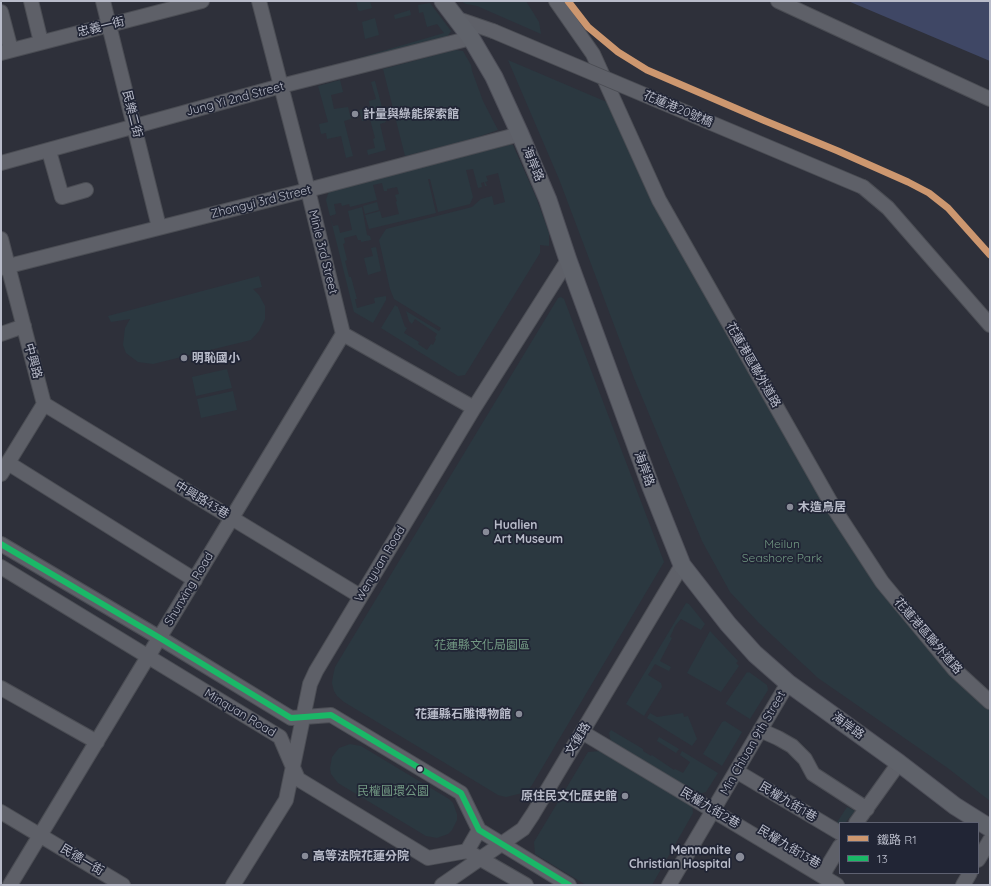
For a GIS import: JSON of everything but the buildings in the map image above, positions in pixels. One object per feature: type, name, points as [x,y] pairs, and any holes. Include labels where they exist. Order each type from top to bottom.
[{"type":"main road","name":"海岸路","points":[[443,1],[471,38],[494,77],[548,200],[568,260],[651,487],[682,565],[728,624],[750,649],[788,683],[899,763],[955,806],[990,828]]},
{"type":"street","points":[[31,1],[41,42]]},
{"type":"street","name":"民樂二街","points":[[103,1],[159,227]]},
{"type":"street","name":"忠義一街","points":[[6,52],[202,1]]},
{"type":"street","name":"Minle 3rd Street","points":[[259,1],[308,190],[343,334]]},
{"type":"street","name":"花蓮港區聯外道路","points":[[556,1],[593,54],[659,200],[835,510],[882,582],[954,669],[990,702]]},
{"type":"street","points":[[778,1],[990,99]]},
{"type":"street","points":[[1,12],[6,52]]},
{"type":"street","name":"花蓮港20號橋","points":[[458,20],[493,31],[863,187],[888,208],[990,325]]},
{"type":"street","name":"Jung Yi 2nd Street","points":[[1,163],[281,86],[471,38]]},
{"type":"street","name":"Zhongyi 3rd Street","points":[[4,267],[308,190],[520,134]]},
{"type":"street","points":[[49,151],[62,197],[86,190]]},
{"type":"street","name":"中興路","points":[[1,239],[4,267],[24,326],[44,404]]},
{"type":"street","name":"Wenyuan Road","points":[[233,885],[286,800],[292,767],[297,718],[316,671],[474,408],[568,260]]},
{"type":"street","points":[[1,334],[24,326]]},
{"type":"street","points":[[343,334],[474,408]]},
{"type":"street","name":"Shunxing Road","points":[[10,885],[343,334]]},
{"type":"street","points":[[44,404],[4,468],[195,580]]},
{"type":"street","name":"中興路43巷","points":[[44,404],[360,596]]},
{"type":"street","name":"Minquan Road","points":[[1,544],[297,718]]},
{"type":"street","name":"文復路","points":[[442,885],[523,829],[682,565]]},
{"type":"street","name":"Minquan Road","points":[[1,567],[280,737],[298,779],[428,858],[467,851]]},
{"type":"street","name":"Min Chiuan 9th Street","points":[[669,885],[788,683]]},
{"type":"street","points":[[1,688],[97,742]]},
{"type":"street","points":[[280,737],[297,718],[331,715],[461,793],[479,830],[569,885]]},
{"type":"street","points":[[760,730],[792,746],[806,759],[813,774],[868,809]]},
{"type":"street","name":"民權九街2巷","points":[[582,732],[714,810],[825,873],[837,885]]},
{"type":"street","points":[[857,822],[868,809],[899,763]]},
{"type":"street","name":"民權九街1巷","points":[[736,771],[839,832]]},
{"type":"street","name":"民德一街","points":[[1,812],[124,885]]},
{"type":"street","name":"民權九街13巷","points":[[733,812],[825,873]]},
{"type":"street","points":[[479,830],[467,851],[526,885]]},
{"type":"street","points":[[979,858],[990,840]]},
{"type":"street","points":[[825,873],[839,848]]},
{"type":"street","points":[[963,885],[969,874]]},
{"type":"green space","points":[[356,1],[370,1],[372,8],[360,11],[358,10]]},
{"type":"green space","points":[[461,1],[526,1],[539,22],[541,34],[477,6],[466,4]]},
{"type":"green space","points":[[430,3],[451,31],[447,37],[359,60],[359,58],[444,33],[437,24],[427,27],[423,12],[419,13],[418,5]]},
{"type":"green space","points":[[410,10],[411,15],[395,19],[394,15]]},
{"type":"green space","points":[[375,18],[379,35],[365,39],[362,22]]},
{"type":"green space","points":[[455,50],[463,51],[471,65],[483,101],[498,130],[475,138],[405,156],[383,69]]},
{"type":"green space","name":"Meilun Seashore Park","points":[[508,60],[609,103],[880,585],[990,701],[990,801],[949,769],[818,678],[759,623],[730,592],[702,541],[634,378],[559,179]]},
{"type":"green space","points":[[340,80],[343,92],[331,95],[334,109],[348,107],[351,119],[344,121],[353,156],[346,158],[341,136],[327,139],[326,133],[321,134],[319,124],[328,122],[318,86]]},
{"type":"green space","points":[[375,81],[386,122],[380,124],[386,150],[368,155],[367,150],[375,148],[373,139],[375,138],[370,119],[362,121],[359,110],[370,107],[369,101],[376,99],[371,82]]},
{"type":"green space","points":[[513,145],[536,197],[549,233],[549,246],[540,245],[540,253],[465,375],[458,376],[381,328],[395,305],[398,307],[405,327],[407,328],[404,333],[419,342],[418,344],[427,350],[431,344],[433,345],[437,334],[415,319],[412,324],[409,321],[406,311],[439,331],[441,328],[394,299],[390,289],[379,240],[386,229],[472,207],[481,199],[492,196],[494,205],[505,202],[498,173],[486,176],[488,181],[485,182],[487,186],[485,186],[484,182],[481,183],[482,187],[478,188],[473,169],[466,170],[473,197],[470,204],[438,212],[430,179],[428,179],[436,213],[369,229],[365,215],[380,211],[382,218],[399,214],[395,195],[399,194],[397,187],[384,191],[382,183],[373,185],[377,200],[350,207],[349,204],[342,206],[341,203],[334,204],[336,214],[330,216],[326,200],[329,191]]},
{"type":"green space","points":[[377,202],[379,210],[365,214],[363,206]]},
{"type":"green space","points":[[362,207],[367,235],[370,236],[371,240],[361,242],[361,240],[358,240],[356,235],[344,238],[345,243],[343,244],[349,277],[351,277],[357,299],[355,299],[357,308],[375,303],[374,298],[386,296],[386,300],[373,323],[354,312],[330,216],[333,226],[338,225],[340,233],[352,230],[348,211]]},
{"type":"green space","points":[[376,247],[381,271],[368,275],[364,258],[373,256],[371,248]]},
{"type":"green space","points":[[259,276],[262,287],[253,289],[259,295],[265,306],[265,319],[259,331],[251,340],[153,364],[138,362],[126,353],[123,345],[125,328],[130,319],[111,322],[108,316]]},
{"type":"green space","name":"花蓮縣文化局園區","points":[[561,297],[564,299],[664,562],[532,785],[529,789],[522,793],[506,797],[498,795],[344,702],[337,696],[332,683],[335,667],[558,298]]},
{"type":"green space","points":[[227,369],[232,388],[196,396],[192,377]]},
{"type":"green space","points":[[233,391],[237,410],[201,418],[197,399]]},
{"type":"green space","points":[[686,603],[689,604],[705,624],[701,630],[681,619],[675,626],[670,637],[672,638],[660,661],[671,667],[669,671],[655,664],[648,675],[661,683],[662,687],[644,716],[626,704]]},
{"type":"green space","points":[[710,631],[738,661],[736,663],[739,666],[721,692],[687,673]]},
{"type":"green space","points":[[747,672],[767,685],[768,690],[750,719],[726,704]]},
{"type":"green space","points":[[650,713],[657,717],[683,713],[684,717],[688,716],[697,739],[692,746],[647,718]]},
{"type":"green space","points":[[725,721],[742,732],[722,766],[703,754],[722,722]]},
{"type":"green space","points":[[611,730],[674,770],[675,769],[683,773],[690,762],[680,755],[682,751],[718,773],[706,792],[698,794],[611,742],[609,733]]},
{"type":"green space","points":[[659,737],[679,749],[676,753],[657,741]]},
{"type":"green space","name":"民權圓環公園","points":[[350,744],[361,746],[449,799],[453,803],[457,814],[457,820],[452,830],[448,834],[437,838],[426,836],[338,783],[331,774],[330,768],[332,757],[339,748]]},
{"type":"green space","points":[[601,751],[692,805],[693,813],[652,885],[586,885],[535,854],[534,842],[588,752]]},
{"type":"green space","points":[[847,807],[855,811],[846,822],[839,822],[839,824],[836,824]]},
{"type":"water","points":[[848,1],[990,1],[990,61]]},
{"type":"rail line","name":"R1","points":[[568,1],[588,27],[618,52],[647,70],[838,151],[929,193],[948,208],[990,255]]},
{"type":"transit line","name":"13","points":[[1,544],[160,638],[291,718],[331,715],[461,793],[479,830],[569,885]]},
{"type":"place","name":"計量與綠能探索館","points":[[355,114]]},
{"type":"place","name":"明恥國小","points":[[184,358]]},
{"type":"place","name":"木造鳥居","points":[[790,507]]},
{"type":"place","name":"Hualien Art Museum","points":[[486,532]]},
{"type":"place","name":"花蓮縣石雕博物館","points":[[519,714]]},
{"type":"place","name":"原住民文化歷史館","points":[[625,796]]},
{"type":"place","name":"高等法院花蓮分院","points":[[305,856]]},
{"type":"place","name":"Mennonite Christian Hospital","points":[[740,857]]}]
